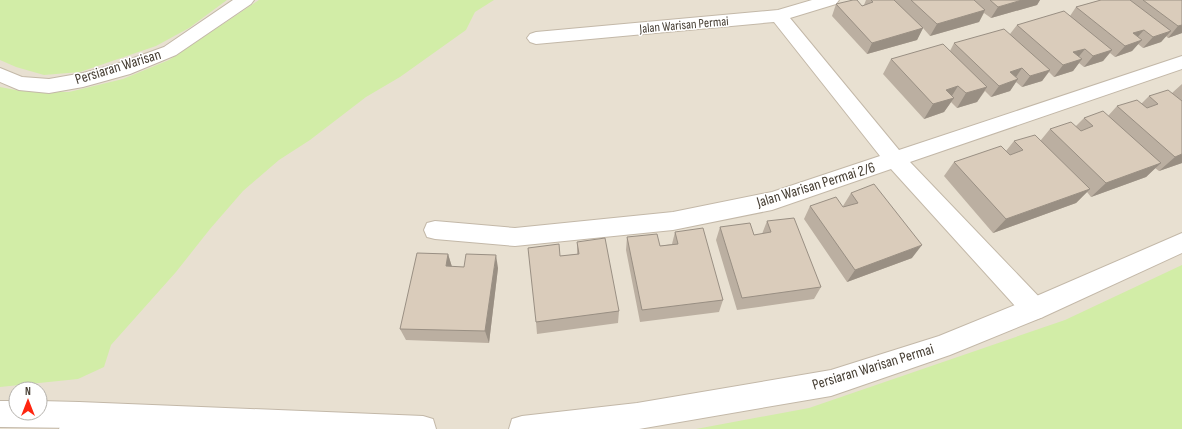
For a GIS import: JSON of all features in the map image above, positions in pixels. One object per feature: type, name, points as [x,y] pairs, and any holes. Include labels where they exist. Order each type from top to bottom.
[{"type":"street","name":"Persiaran Warisan","points":[[0,74],[20,83],[49,86],[83,80],[123,69],[170,51],[245,0]]},
{"type":"street","name":"Jalan Warisan Permai","points":[[536,38],[788,9],[830,0]]},
{"type":"street","points":[[788,9],[895,160],[1034,309]]},
{"type":"street","name":"Jalan Warisan Permai 2/6","points":[[435,230],[515,237],[673,222],[772,201],[1182,62]]},
{"type":"street","name":"Persiaran Warisan Permai","points":[[522,429],[564,426],[637,416],[831,383],[941,347],[1034,309],[1182,243]]},
{"type":"street","points":[[0,414],[75,422],[423,429]]},
{"type":"shaded area","points":[[0,0],[1182,0],[1182,429],[0,429]]},
{"type":"green space","points":[[0,0],[227,0],[189,28],[156,46],[80,72],[44,75],[16,67],[0,60]]},
{"type":"green space","points":[[259,0],[494,0],[475,12],[466,30],[400,77],[366,97],[310,140],[279,160],[243,191],[210,229],[176,272],[111,345],[104,367],[78,379],[48,382],[8,381],[8,386],[0,387],[0,87],[21,91],[69,92],[123,79],[169,60]]},
{"type":"green space","points":[[1182,265],[1182,429],[696,429],[809,408],[1065,320]]},
{"type":"building","points":[[857,0],[862,6],[873,2],[871,0],[894,0],[923,28],[872,43],[836,4]]},
{"type":"building","points":[[911,0],[974,0],[985,10],[937,24]]},
{"type":"building","points":[[990,0],[1022,0],[998,7]]},
{"type":"building","points":[[1101,0],[1130,0],[1171,31],[1153,37],[1144,30],[1133,33],[1142,40],[1125,46],[1076,7]]},
{"type":"building","points":[[1143,0],[1182,0],[1182,25],[1178,26]]},
{"type":"building","points":[[1064,11],[1112,50],[1093,56],[1085,49],[1073,52],[1082,59],[1063,65],[1017,25]]},
{"type":"building","points":[[1004,29],[1050,70],[1030,76],[1022,68],[1010,72],[1018,79],[999,86],[954,43]]},
{"type":"building","points":[[943,44],[987,87],[966,93],[958,86],[946,90],[954,98],[933,104],[891,59]]},
{"type":"building","points":[[1168,90],[1182,101],[1182,154],[1175,157],[1117,106],[1137,100],[1147,108],[1158,104],[1149,96]]},
{"type":"building","points":[[1103,111],[1161,163],[1106,183],[1050,129],[1071,122],[1081,131],[1093,126],[1084,118]]},
{"type":"building","points":[[1035,135],[1090,189],[1006,219],[954,162],[1001,146],[1010,155],[1023,150],[1014,141]]},
{"type":"building","points":[[874,184],[922,245],[855,270],[810,206],[836,197],[843,207],[858,203],[851,193]]},
{"type":"building","points":[[794,218],[821,287],[742,298],[720,227],[750,223],[754,235],[771,232],[767,221]]},
{"type":"building","points":[[703,228],[723,300],[642,310],[627,237],[657,234],[660,246],[678,244],[675,232]]},
{"type":"building","points":[[605,238],[619,311],[536,322],[528,248],[559,244],[560,256],[579,254],[577,242]]},
{"type":"building","points":[[417,253],[448,254],[446,266],[464,267],[466,254],[496,255],[485,331],[400,329]]}]
